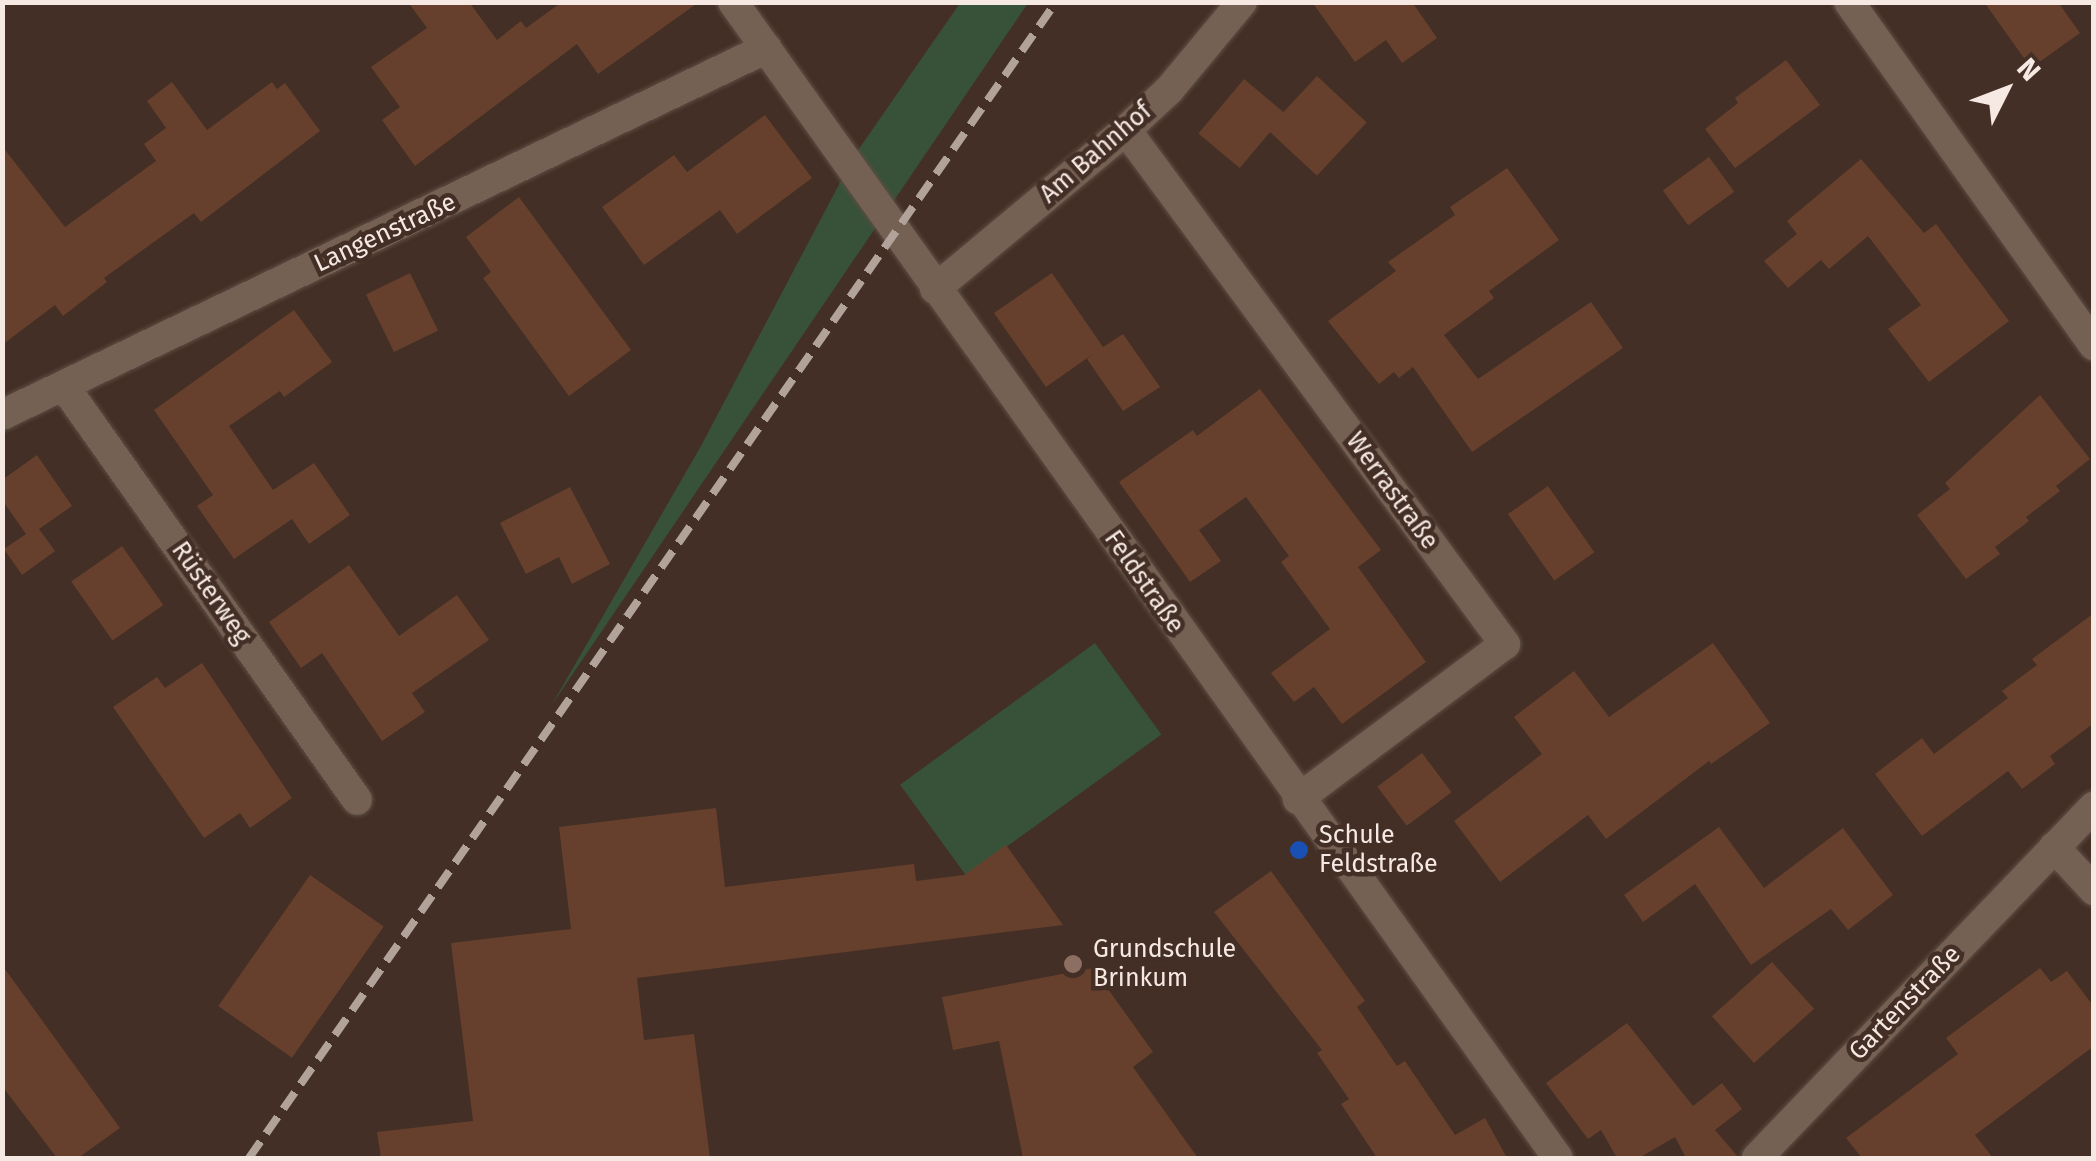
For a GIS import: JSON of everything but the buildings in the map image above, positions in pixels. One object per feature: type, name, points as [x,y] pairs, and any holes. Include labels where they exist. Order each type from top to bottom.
[{"type":"street","name":"Feldstraße","points":[[734,2],[1298,799],[1558,1158]]},
{"type":"street","name":"Am Bahnhof","points":[[936,289],[1170,90],[1242,2]]},
{"type":"street","points":[[1849,2],[2094,345]]},
{"type":"street","name":"Langenstraße","points":[[2,415],[767,48]]},
{"type":"street","name":"Werrastraße","points":[[1126,130],[1505,644],[1298,799]]},
{"type":"street","name":"Rüsterweg","points":[[64,386],[357,800]]},
{"type":"street","name":"Gartenstraße","points":[[1757,1158],[2094,806]]},
{"type":"street","points":[[2054,847],[2094,890]]},
{"type":"green space","points":[[960,3],[1028,3],[551,706],[701,446],[854,156]]},
{"type":"green space","points":[[1095,643],[1161,734],[966,876],[900,785]]},
{"type":"railway","points":[[249,1158],[1056,2]]},
{"type":"place","name":"Schule Feldstraße","points":[[1299,850]]},
{"type":"place","name":"Grundschule Brinkum","points":[[1073,964]]}]
